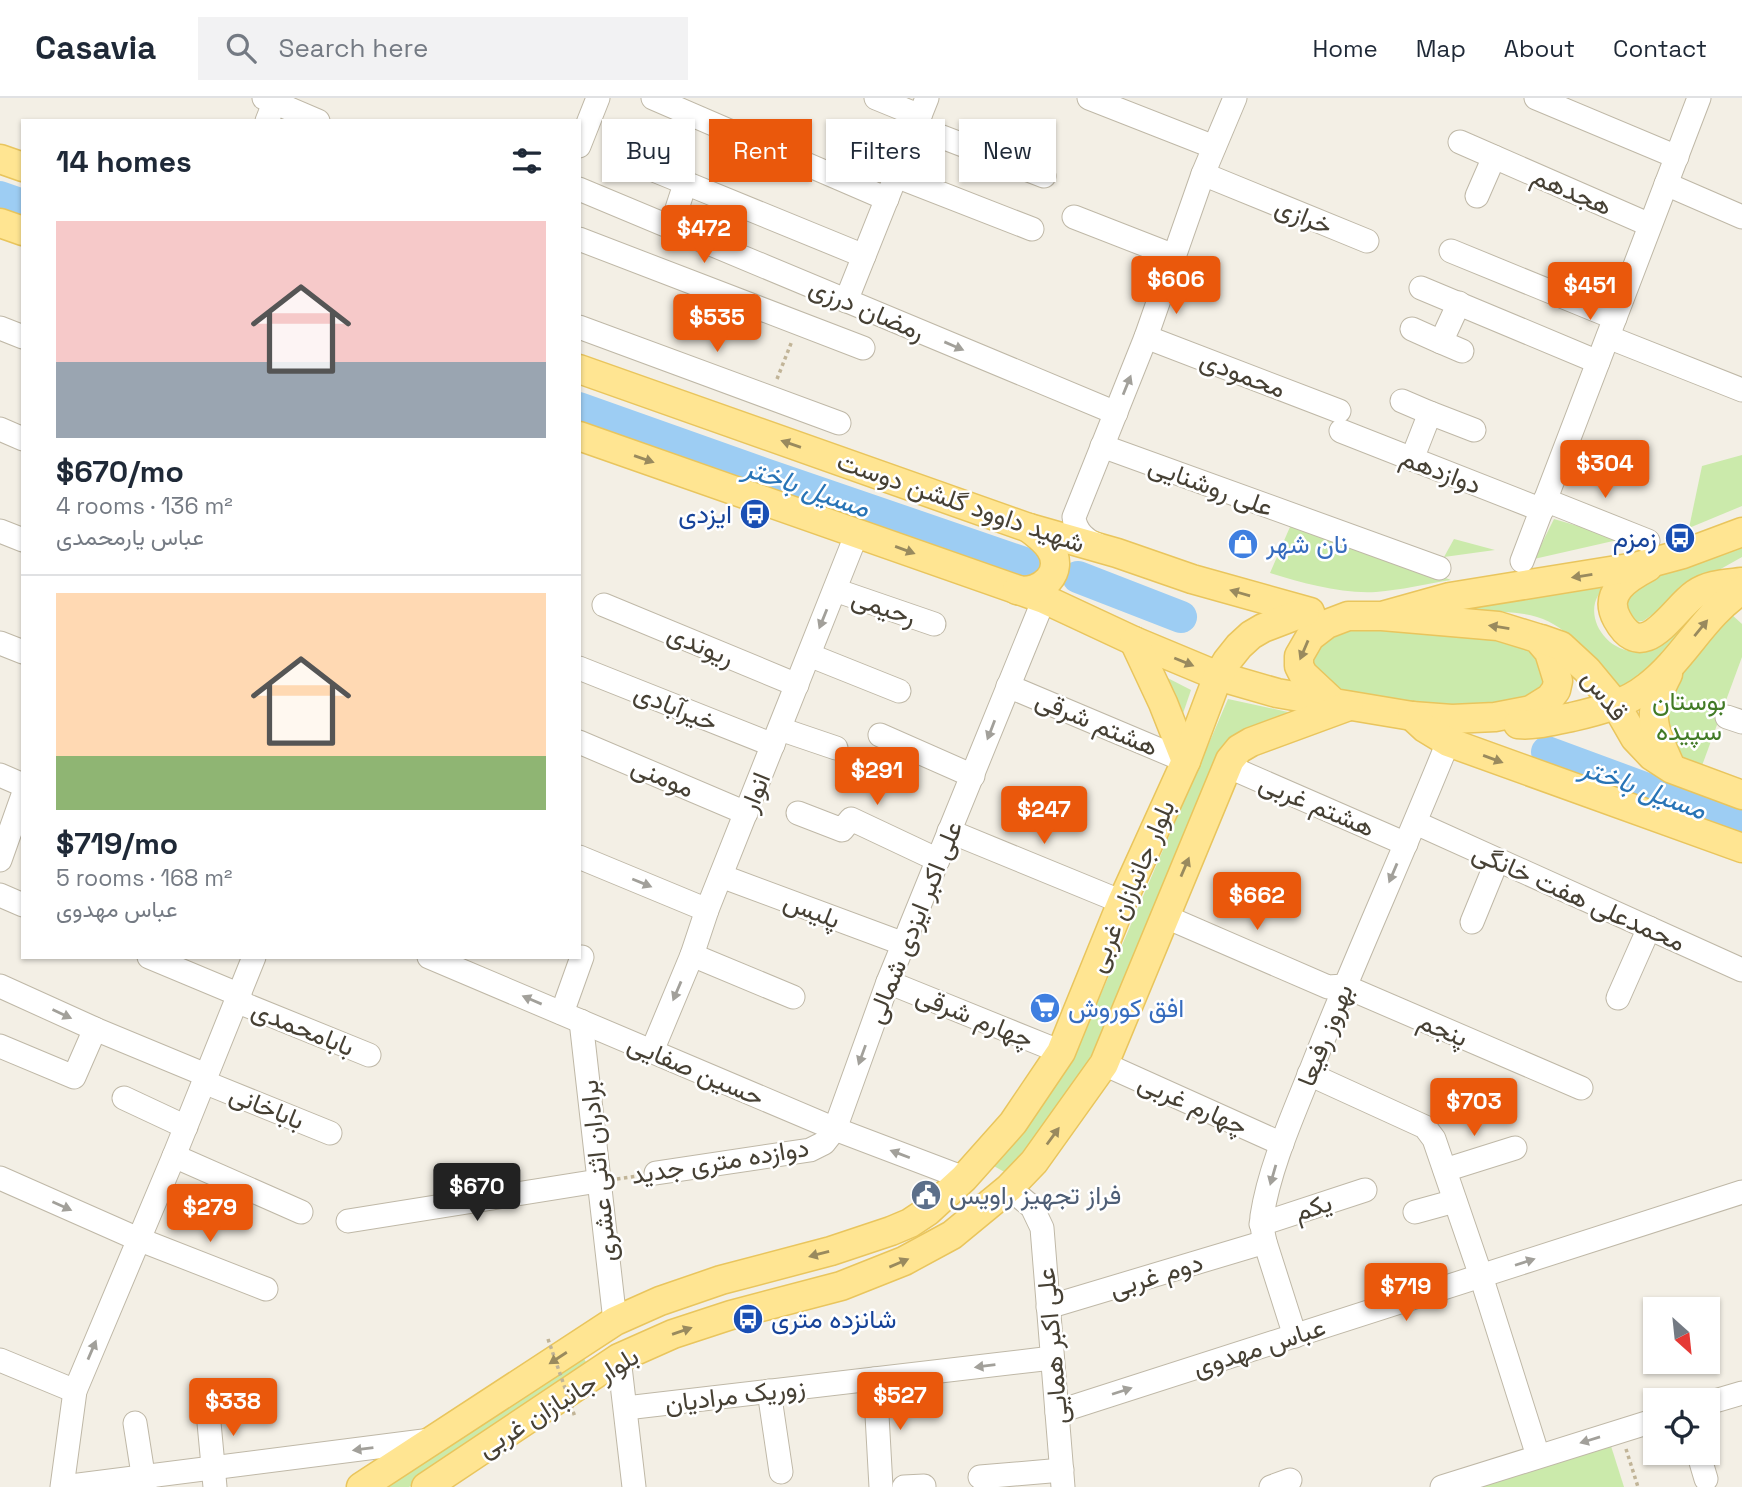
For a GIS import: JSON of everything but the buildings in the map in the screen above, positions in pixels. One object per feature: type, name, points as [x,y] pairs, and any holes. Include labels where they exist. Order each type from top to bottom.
[{"type":"main road","points":[[0,159],[21,166]]},
{"type":"main road","points":[[0,223],[21,230]]},
{"type":"main road","name":"شهید داوود گلشن دوست","points":[[581,370],[1029,528],[1117,553],[1192,579],[1305,612],[1382,616]]},
{"type":"main road","points":[[581,437],[1044,599],[1218,676],[1277,693],[1412,716],[1495,718],[1542,705],[1556,690],[1558,674],[1553,660],[1545,645],[1537,638]]},
{"type":"main road","points":[[1017,590],[1031,591],[1039,588],[1052,575],[1054,566],[1050,548],[1029,528]]},
{"type":"main road","points":[[1742,532],[1647,567],[1627,578],[1612,596],[1612,610],[1620,626],[1628,633],[1639,638],[1654,635],[1692,596],[1703,589],[1742,582]]},
{"type":"main road","points":[[1382,616],[1450,597],[1635,567],[1683,554]]},
{"type":"main road","points":[[1495,718],[1525,725],[1616,705],[1647,688],[1675,661],[1726,600],[1742,590]]},
{"type":"main road","name":"بلوار جانبازان غربی","points":[[361,1487],[615,1321],[660,1301],[721,1280],[831,1251],[891,1231],[928,1211],[964,1178],[1013,1123],[1061,1052],[1122,902],[1186,761],[1218,676],[1239,646],[1251,635],[1305,612]]},
{"type":"main road","points":[[1341,704],[1303,674],[1299,666],[1304,645],[1310,637],[1327,624],[1348,616]]},
{"type":"main road","name":"قدس","points":[[1382,616],[1498,626],[1561,646],[1587,670],[1616,705],[1635,738],[1652,756],[1672,769],[1742,795]]},
{"type":"main road","points":[[1134,641],[1186,761]]},
{"type":"main road","points":[[1672,769],[1655,733],[1653,710],[1675,661]]},
{"type":"main road","name":"بلوار جانبازان غربی","points":[[426,1487],[619,1358],[673,1334],[731,1314],[841,1286],[904,1262],[952,1235],[1009,1188],[1034,1162],[1104,1064],[1227,766],[1239,750],[1251,742],[1341,704]]},
{"type":"main road","points":[[1412,716],[1425,728],[1448,742],[1742,848]]},
{"type":"main road","points":[[964,1178],[1009,1188]]},
{"type":"main road","points":[[615,1321],[619,1358]]},
{"type":"street","points":[[581,141],[598,98]]},
{"type":"street","points":[[653,98],[887,199]]},
{"type":"street","points":[[876,98],[921,113],[959,132]]},
{"type":"street","points":[[1088,98],[1214,147]]},
{"type":"street","points":[[1117,553],[1088,542],[1077,528],[1074,517],[1146,337],[1203,174],[1235,98]]},
{"type":"street","points":[[1536,98],[1676,157]]},
{"type":"street","points":[[1522,561],[1699,98]]},
{"type":"street","points":[[270,105],[312,119]]},
{"type":"street","name":"هجدهم","points":[[1460,142],[1650,225]]},
{"type":"street","points":[[1476,196],[1494,157]]},
{"type":"street","name":"خرازی","points":[[1203,174],[1367,241]]},
{"type":"street","points":[[680,182],[864,256]]},
{"type":"street","points":[[846,301],[894,182]]},
{"type":"street","points":[[911,182],[1032,229]]},
{"type":"street","points":[[671,227],[685,184]]},
{"type":"street","points":[[1666,184],[1742,216]]},
{"type":"street","name":"رمضان درزی","points":[[581,190],[1116,413]]},
{"type":"street","points":[[1074,217],[1174,256]]},
{"type":"street","points":[[581,240],[863,348]]},
{"type":"street","points":[[1451,251],[1742,390]]},
{"type":"street","points":[[1421,288],[1598,362]]},
{"type":"street","points":[[1412,329],[1452,347],[1459,303]]},
{"type":"street","points":[[0,328],[21,336]]},
{"type":"street","points":[[581,328],[839,423]]},
{"type":"street","name":"محمودی","points":[[1146,337],[1340,421]]},
{"type":"street","points":[[1402,401],[1474,430]]},
{"type":"street","points":[[1412,459],[1430,413]]},
{"type":"street","name":"دوازدهم","points":[[1340,421],[1412,459],[1648,541]]},
{"type":"street","points":[[0,429],[21,438]]},
{"type":"street","name":"علی روشنایی","points":[[1102,446],[1439,568]]},
{"type":"street","points":[[0,531],[21,539]]},
{"type":"street","name":"انوار","points":[[652,1051],[857,533]]},
{"type":"street","name":"رحیمی","points":[[835,590],[934,624]]},
{"type":"street","name":"علی اکبر ایزدی شمالی","points":[[835,1129],[888,982],[1044,599]]},
{"type":"street","name":"ریوندی","points":[[604,605],[797,685]]},
{"type":"street","points":[[0,643],[21,651]]},
{"type":"street","points":[[809,655],[899,691]]},
{"type":"street","name":"خیرآبادی","points":[[581,669],[776,737],[836,748]]},
{"type":"street","name":"هشتم شرقی","points":[[1008,686],[1186,761]]},
{"type":"street","points":[[880,735],[973,776]]},
{"type":"street","name":"بهروز رفیعا","points":[[1263,1233],[1282,1144],[1344,986],[1448,742]]},
{"type":"street","name":"مومنی","points":[[581,743],[746,813]]},
{"type":"street","name":"هشتم غربی","points":[[1227,766],[1411,833]]},
{"type":"street","points":[[0,775],[21,784]]},
{"type":"street","points":[[0,860],[21,801]]},
{"type":"street","points":[[798,813],[842,830],[851,819],[938,860]]},
{"type":"street","points":[[949,831],[1122,902]]},
{"type":"street","name":"محمدعلی هفت خانگی","points":[[1411,833],[1497,861],[1742,970]]},
{"type":"street","points":[[581,858],[707,910]]},
{"type":"street","points":[[1472,922],[1497,861]]},
{"type":"street","name":"پلیس","points":[[721,876],[904,944]]},
{"type":"street","points":[[0,895],[21,904]]},
{"type":"street","name":"پنجم","points":[[1164,916],[1328,987],[1344,986],[1581,1088]]},
{"type":"street","points":[[1618,998],[1649,928]]},
{"type":"street","points":[[692,955],[793,997]]},
{"type":"street","points":[[571,1017],[582,957]]},
{"type":"street","name":"بابامحمدی","points":[[153,959],[369,1055]]},
{"type":"street","points":[[253,959],[75,1391],[63,1487],[214,1477],[430,1440]]},
{"type":"street","name":"حسین صفایی","points":[[434,959],[835,1129],[964,1178]]},
{"type":"street","name":"چهارم شرقی","points":[[888,982],[1061,1052]]},
{"type":"street","name":"باباخانی","points":[[0,986],[330,1133]]},
{"type":"street","name":"برادران اثنی عشری","points":[[571,1017],[598,1181],[615,1321]]},
{"type":"street","points":[[0,1045],[74,1077],[95,1030]]},
{"type":"street","name":"چهارم غربی","points":[[1104,1064],[1282,1144]]},
{"type":"street","points":[[1309,1074],[1425,1127],[1434,1139],[1538,1456]]},
{"type":"street","points":[[124,1098],[186,1127]]},
{"type":"street","name":"دوازده متری جدید","points":[[656,1173],[810,1150],[824,1143],[835,1129]]},
{"type":"street","points":[[1446,1170],[1515,1148]]},
{"type":"street","points":[[174,1156],[301,1212]]},
{"type":"street","points":[[0,1178],[138,1239],[266,1289]]},
{"type":"street","points":[[348,1221],[598,1181]]},
{"type":"street","name":"علی اکبر همایی","points":[[1009,1188],[1031,1207],[1042,1228],[1062,1478]]},
{"type":"street","name":"یکم","points":[[1263,1233],[1365,1190]]},
{"type":"street","name":"عباس مهدوی","points":[[1057,1412],[1742,1192]]},
{"type":"street","points":[[1415,1212],[1455,1200]]},
{"type":"street","points":[[1263,1233],[1295,1336]]},
{"type":"street","name":"دوم غربی","points":[[1048,1307],[1263,1233]]},
{"type":"street","points":[[619,1358],[634,1487]]},
{"type":"street","name":"زوریک مرادیان","points":[[626,1408],[1052,1358]]},
{"type":"street","points":[[0,1360],[75,1391]]},
{"type":"street","points":[[875,1379],[881,1487]]},
{"type":"street","points":[[769,1391],[781,1472]]},
{"type":"street","points":[[1720,1400],[1742,1393]]},
{"type":"street","points":[[208,1412],[214,1477]]},
{"type":"street","points":[[135,1423],[144,1482]]},
{"type":"street","points":[[1442,1487],[1469,1483],[1538,1456],[1643,1424]]},
{"type":"street","points":[[1702,1465],[1706,1479]]},
{"type":"street","points":[[980,1477],[1062,1478]]},
{"type":"path","name":"دوازده متری جدید","points":[[598,1181],[656,1173]]},
{"type":"path","points":[[548,1339],[575,1417]]},
{"type":"path","points":[[1621,1431],[1638,1487]]},
{"type":"green space","points":[[1742,455],[1742,506],[1689,528],[1702,466]]},
{"type":"green space","points":[[1554,519],[1622,539],[1534,559]]},
{"type":"green space","points":[[1293,520],[1451,580],[1395,590],[1363,592],[1322,587],[1270,573]]},
{"type":"green space","points":[[1454,539],[1495,550],[1444,557]]},
{"type":"green space","points":[[1742,546],[1742,557],[1710,575],[1643,621],[1628,619],[1623,597],[1652,576]]},
{"type":"green space","points":[[1611,583],[1599,594],[1594,608],[1596,622],[1603,635],[1615,645],[1629,651],[1647,651],[1665,642],[1699,607],[1677,638],[1652,665],[1615,693],[1580,647],[1550,622],[1511,612],[1454,611]]},
{"type":"green space","name":"بوستان سپیده","points":[[1731,614],[1742,624],[1742,657],[1700,771],[1668,748],[1665,697]]},
{"type":"green space","points":[[1362,625],[1526,642],[1549,678],[1532,701],[1436,707],[1353,697],[1313,673],[1308,653],[1315,642]]},
{"type":"green space","points":[[1154,671],[1191,690],[1177,731]]},
{"type":"green space","points":[[1228,699],[1288,712],[1248,733],[1164,892],[1089,1060],[1033,1146],[1008,1174],[992,1165],[1071,1056],[1098,1001]]},
{"type":"green space","points":[[583,1357],[586,1362],[578,1374],[409,1487],[386,1487]]},
{"type":"green space","points":[[1611,1446],[1624,1487],[1484,1487],[1483,1484]]},
{"type":"waterway","name":"مسیل باختر","points":[[0,197],[21,204]]},
{"type":"waterway","name":"مسیل باختر","points":[[581,409],[1036,567]]},
{"type":"waterway","name":"مسیل باختر","points":[[1078,577],[1181,617]]},
{"type":"waterway","name":"مسیل باختر","points":[[1547,752],[1742,824]]},
{"type":"place","name":"ایزدی","points":[[755,514]]},
{"type":"place","name":"زمزم","points":[[1680,538]]},
{"type":"place","name":"نان شهر","points":[[1243,544]]},
{"type":"place","name":"افق کوروش","points":[[1045,1008]]},
{"type":"place","name":"فراز تجهیز راویس","points":[[926,1195]]},
{"type":"place","name":"شانزده متری","points":[[748,1319]]}]
